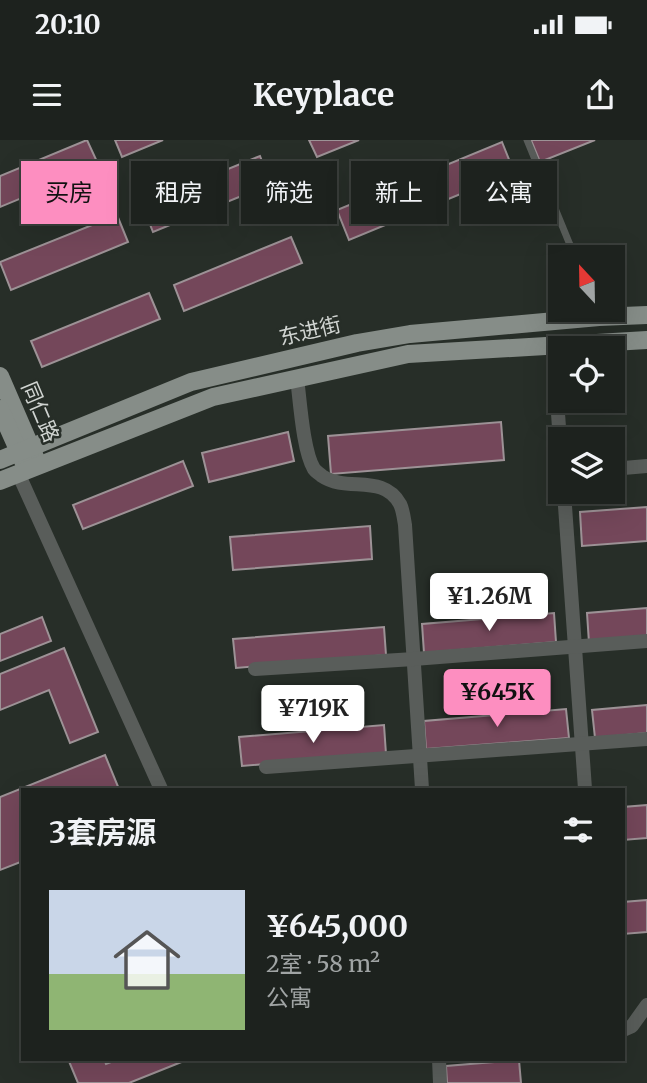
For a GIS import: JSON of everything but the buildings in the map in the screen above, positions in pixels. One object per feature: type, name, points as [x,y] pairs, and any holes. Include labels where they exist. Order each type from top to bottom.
[{"type":"main road","name":"东进街","points":[[625,314],[647,315]]},
{"type":"main road","name":"东进街","points":[[0,460],[191,382],[346,345],[411,334],[548,319]]},
{"type":"main road","name":"东进街","points":[[625,341],[647,340]]},
{"type":"main road","name":"东进街","points":[[0,481],[214,397],[408,354],[548,345]]},
{"type":"main road","name":"同仁路","points":[[0,376],[28,470]]},
{"type":"main road","name":"同仁路","points":[[0,409],[24,450]]},
{"type":"street","points":[[297,378],[308,453],[315,471],[330,481],[344,485],[373,485],[387,491],[400,504],[405,525],[422,788]]},
{"type":"street","points":[[625,468],[647,466]]},
{"type":"street","points":[[28,470],[160,788]]},
{"type":"street","points":[[565,504],[585,788]]},
{"type":"street","points":[[255,669],[647,641]]},
{"type":"street","points":[[266,767],[647,739]]},
{"type":"street","points":[[625,1029],[632,1026],[647,1005]]},
{"type":"street","points":[[439,1061],[440,1083]]},
{"type":"lane","points":[[527,140],[570,245]]}]
